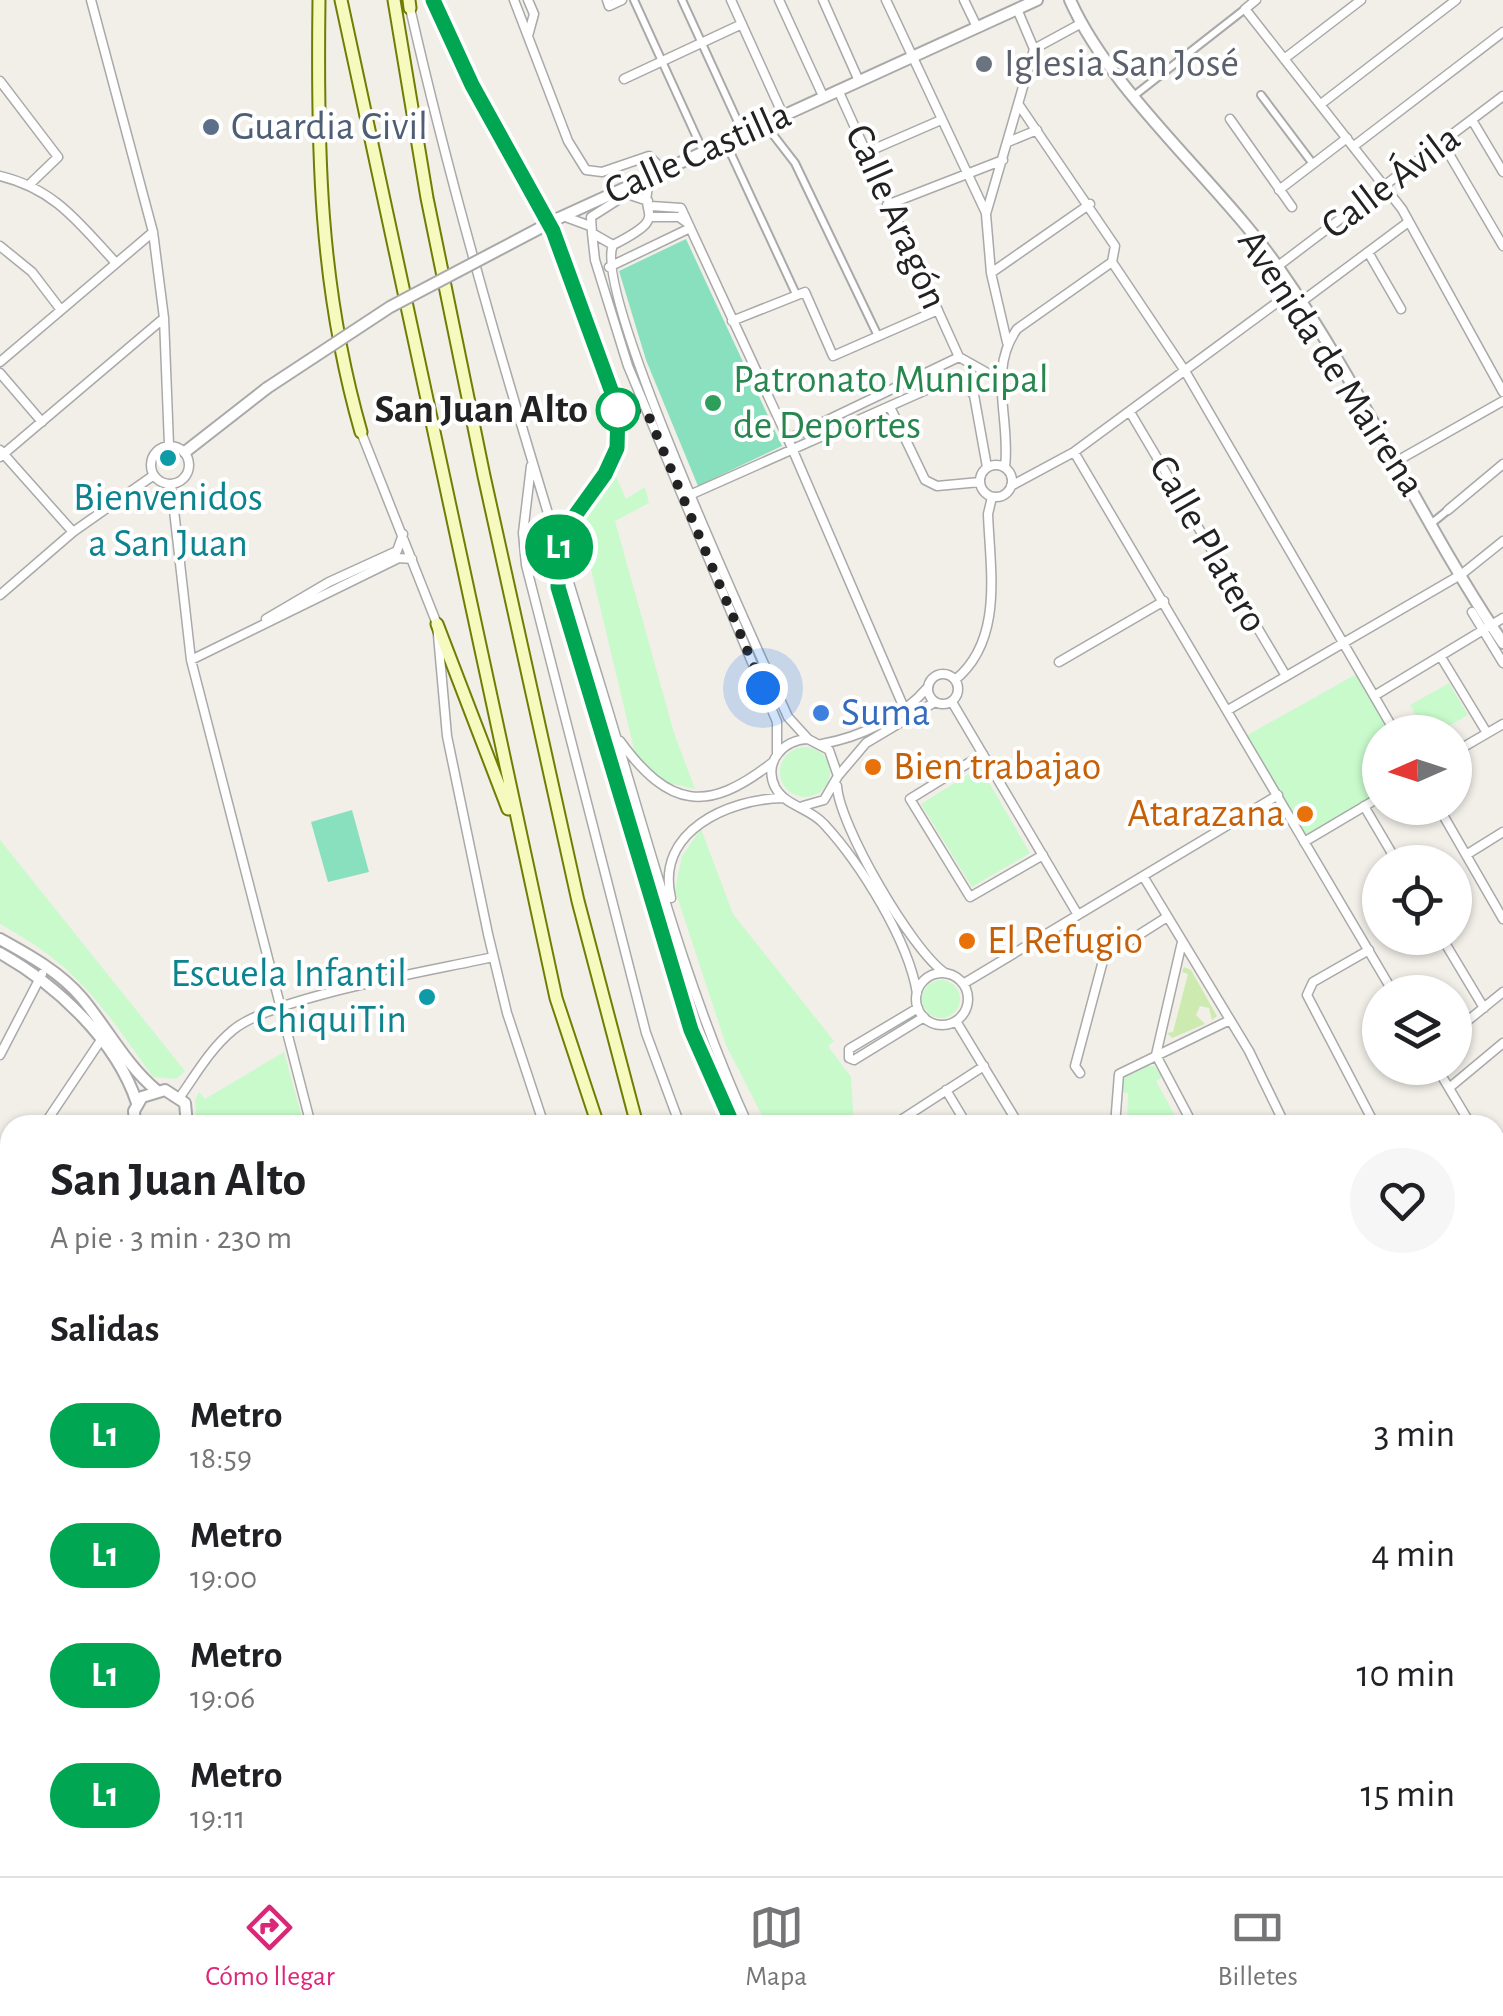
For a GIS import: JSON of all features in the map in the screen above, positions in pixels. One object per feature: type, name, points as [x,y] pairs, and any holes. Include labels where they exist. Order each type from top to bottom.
[{"type":"main road","points":[[319,0],[323,246],[341,358],[361,432]]},
{"type":"main road","points":[[342,0],[556,998],[595,1115]]},
{"type":"main road","points":[[394,0],[427,198],[484,476],[578,901],[634,1115]]},
{"type":"main road","points":[[437,624],[487,744],[528,870]]},
{"type":"street","points":[[91,0],[153,232],[164,318],[170,445]]},
{"type":"street","points":[[514,0],[568,140],[586,170],[602,172],[649,156],[658,171],[648,186],[651,217],[646,228],[613,245]]},
{"type":"street","points":[[528,0],[534,14],[528,36]]},
{"type":"street","points":[[607,0],[610,6],[622,0]]},
{"type":"street","points":[[634,0],[703,150]]},
{"type":"street","points":[[682,0],[743,133]]},
{"type":"street","points":[[731,0],[783,114]]},
{"type":"street","points":[[779,0],[824,96]]},
{"type":"street","points":[[823,0],[860,81]]},
{"type":"street","points":[[886,0],[986,214],[992,273],[1007,342],[1000,380],[1008,448],[1005,467],[1011,486]]},
{"type":"street","points":[[964,0],[977,28]]},
{"type":"street","name":"Calle Castilla","points":[[185,452],[267,388],[390,307],[607,194],[1037,0]]},
{"type":"street","name":"Avenida de Mairena","points":[[1070,0],[1080,24],[1278,266],[1397,461],[1462,574],[1488,629],[1503,643]]},
{"type":"street","points":[[1135,94],[1256,0]]},
{"type":"street","points":[[1284,59],[1362,0]]},
{"type":"street","points":[[1322,104],[1456,0]]},
{"type":"street","points":[[409,4],[458,208],[532,460],[700,1004],[744,1115]]},
{"type":"street","points":[[1245,8],[1385,188],[1503,392]]},
{"type":"street","points":[[986,214],[1034,49],[1017,9]]},
{"type":"street","points":[[624,80],[742,24]]},
{"type":"street","points":[[1034,49],[1080,24]]},
{"type":"street","points":[[1279,190],[1503,32]]},
{"type":"street","points":[[0,80],[58,156],[31,183]]},
{"type":"street","name":"Calle Aragón","points":[[838,90],[959,357],[1000,380]]},
{"type":"street","points":[[1261,95],[1313,164]]},
{"type":"street","name":"Calle Ávila","points":[[1278,266],[1503,96]]},
{"type":"street","points":[[1019,105],[1090,204],[1115,246],[1112,262],[1184,371],[1386,715]]},
{"type":"street","points":[[1230,119],[1292,206]]},
{"type":"street","points":[[865,153],[941,120]]},
{"type":"street","points":[[1472,120],[1503,172]]},
{"type":"street","points":[[764,123],[795,163],[878,336]]},
{"type":"street","points":[[1008,142],[1037,130]]},
{"type":"street","points":[[725,141],[833,356],[938,310]]},
{"type":"street","points":[[1442,142],[1500,233],[1503,246]]},
{"type":"street","points":[[887,204],[1003,160]]},
{"type":"street","points":[[0,176],[31,183],[64,207],[116,263]]},
{"type":"street","points":[[607,194],[591,229],[595,260],[628,366],[777,722],[773,782],[783,798]]},
{"type":"street","points":[[561,217],[600,207],[627,194],[650,204],[675,206],[788,439],[904,708]]},
{"type":"street","points":[[992,273],[1090,204]]},
{"type":"street","points":[[561,217],[591,229],[613,245]]},
{"type":"street","points":[[651,217],[679,217],[687,225]]},
{"type":"street","points":[[1301,302],[1407,223]]},
{"type":"street","points":[[609,267],[687,225]]},
{"type":"street","points":[[0,362],[153,232]]},
{"type":"street","points":[[613,245],[609,267],[639,363],[788,717],[808,739]]},
{"type":"street","points":[[0,246],[32,272],[61,310]]},
{"type":"street","points":[[1368,252],[1401,309]]},
{"type":"street","points":[[1007,342],[1016,329],[1112,262]]},
{"type":"street","points":[[992,496],[1006,494],[1011,486],[1074,452],[1294,290]]},
{"type":"street","points":[[732,321],[800,293]]},
{"type":"street","points":[[73,532],[1,454],[164,318]]},
{"type":"street","points":[[788,439],[959,357]]},
{"type":"street","points":[[0,373],[42,422]]},
{"type":"street","points":[[692,494],[944,382],[962,382],[974,395],[988,467],[980,482]]},
{"type":"street","points":[[1397,461],[1503,400]]},
{"type":"street","points":[[891,408],[925,480],[937,486],[980,482]]},
{"type":"street","name":"Calle Platero","points":[[1130,412],[1286,676]]},
{"type":"street","points":[[361,432],[437,624],[448,736],[493,957],[541,1115]]},
{"type":"street","points":[[154,475],[172,484],[182,480],[189,470],[185,452],[170,445]]},
{"type":"street","points":[[154,475],[154,454],[170,445]]},
{"type":"street","points":[[1074,452],[1362,940]]},
{"type":"street","points":[[532,460],[523,533],[526,565],[646,1033],[676,1115]]},
{"type":"street","points":[[1432,523],[1503,464]]},
{"type":"street","points":[[988,467],[1005,467]]},
{"type":"street","points":[[0,595],[73,532],[154,475]]},
{"type":"street","points":[[955,680],[971,665],[988,626],[992,496],[980,482]]},
{"type":"street","points":[[172,484],[191,660],[308,1115]]},
{"type":"street","points":[[255,628],[325,584],[397,551],[403,534]]},
{"type":"street","points":[[1228,710],[1462,574],[1503,541]]},
{"type":"street","points":[[191,660],[399,558],[412,559]]},
{"type":"street","points":[[1060,662],[1164,602]]},
{"type":"street","points":[[1472,612],[1488,629],[1503,663]]},
{"type":"street","points":[[1374,696],[1503,618]]},
{"type":"street","points":[[1441,657],[1488,733]]},
{"type":"street","points":[[822,744],[861,734],[904,708],[939,674],[955,680]]},
{"type":"street","points":[[952,702],[958,692],[955,680]]},
{"type":"street","points":[[928,687],[935,702]]},
{"type":"street","points":[[803,806],[824,800],[866,743],[935,702],[952,702]]},
{"type":"street","points":[[952,702],[1078,915]]},
{"type":"street","points":[[1472,742],[1503,724]]},
{"type":"street","points":[[616,735],[653,783],[674,793],[722,794],[794,741],[808,739],[822,744],[835,758],[847,828],[920,951],[963,984]]},
{"type":"street","points":[[983,754],[910,799],[970,898],[1043,855]]},
{"type":"street","points":[[963,984],[1278,795]]},
{"type":"street","points":[[700,1004],[668,883],[670,869],[689,834],[722,808],[755,799],[783,798],[803,806],[834,836],[908,956],[918,1008],[924,1018],[939,1025],[956,1021],[966,1008],[963,984]]},
{"type":"street","points":[[1304,842],[1362,807]]},
{"type":"street","points":[[1472,851],[1503,832]]},
{"type":"street","points":[[1472,865],[1503,919]]},
{"type":"street","points":[[1143,876],[1230,1020],[1280,1115]]},
{"type":"street","points":[[1080,1073],[1075,1066],[1104,957],[1167,917]]},
{"type":"street","points":[[0,938],[46,966],[80,994],[142,1078],[156,1090],[180,1097],[188,1115]]},
{"type":"street","points":[[1182,942],[1156,1055],[1188,1115]]},
{"type":"street","points":[[0,953],[40,978],[100,1041],[131,1085],[136,1115]]},
{"type":"street","points":[[1362,953],[1313,982],[1306,995],[1369,1115]]},
{"type":"street","points":[[1452,955],[1484,1008]]},
{"type":"street","points":[[180,1097],[233,1030],[279,1008],[493,957]]},
{"type":"street","points":[[0,1054],[46,966]]},
{"type":"street","points":[[917,993],[924,980],[944,973]]},
{"type":"street","points":[[1472,1018],[1503,992]]},
{"type":"street","points":[[918,1008],[848,1049],[849,1058],[854,1060],[924,1018]]},
{"type":"street","points":[[1115,1115],[1116,1076],[1230,1020]]},
{"type":"street","points":[[956,1021],[1013,1115]]},
{"type":"street","points":[[51,1115],[108,1030]]},
{"type":"street","points":[[1449,1088],[1503,1044]]},
{"type":"street","points":[[907,1115],[984,1066]]},
{"type":"street","points":[[1447,1085],[1465,1115]]},
{"type":"street","points":[[137,1103],[156,1090]]},
{"type":"street","points":[[946,1090],[961,1115]]},
{"type":"green space","name":"Patronato Municipal de Deportes","points":[[686,239],[782,446],[698,486],[646,360],[619,271]]},
{"type":"green space","points":[[614,472],[626,499],[645,487],[649,503],[615,521],[674,733],[695,789],[656,780],[635,753],[584,540],[574,544],[576,524]]},
{"type":"green space","points":[[1360,672],[1385,715],[1362,715],[1362,808],[1304,842],[1244,737]]},
{"type":"green space","points":[[1449,683],[1468,715],[1416,715],[1410,705]]},
{"type":"green space","points":[[805,747],[823,754],[830,772],[823,790],[805,797],[787,790],[780,772],[787,754]]},
{"type":"green space","points":[[980,767],[1030,853],[972,887],[921,804]]},
{"type":"green space","points":[[352,810],[369,872],[328,882],[311,822]]},
{"type":"green space","points":[[701,829],[733,914],[834,1041],[828,1046],[851,1077],[853,1115],[762,1115],[726,1045],[675,890],[682,856]]},
{"type":"green space","points":[[0,840],[185,1071],[176,1079],[153,1077],[103,1009],[70,973],[0,924]]},
{"type":"green space","points":[[1184,967],[1191,970],[1217,1016],[1212,1020],[1209,1008],[1200,1006],[1196,1015],[1205,1024],[1172,1038],[1167,1033],[1173,1032],[1188,974],[1182,972]]},
{"type":"green space","points":[[941,980],[954,986],[960,999],[954,1012],[941,1018],[928,1012],[922,999],[928,986]]},
{"type":"green space","points":[[284,1052],[301,1115],[196,1115],[195,1100],[199,1092],[205,1099]]},
{"type":"green space","points":[[1154,1066],[1162,1077],[1156,1081],[1175,1115],[1127,1115],[1128,1093],[1121,1092],[1121,1080]]},
{"type":"railway","points":[[433,0],[458,58],[553,231],[618,409],[617,447],[605,475],[561,535],[558,587],[691,1030],[729,1115]]},
{"type":"metro line","name":"L1","points":[[433,0],[472,85],[553,231],[618,409],[617,448],[605,474],[571,515],[561,535],[556,561],[558,587],[691,1030],[728,1115]]},
{"type":"place","name":"Iglesia San José","points":[[984,64]]},
{"type":"place","name":"Guardia Civil","points":[[211,127]]},
{"type":"place","name":"Patronato Municipal de Deportes","points":[[713,403]]},
{"type":"place","name":"San Juan Alto","points":[[618,410]]},
{"type":"place","name":"Bienvenidos a San Juan","points":[[168,458]]},
{"type":"place","name":"Suma","points":[[821,713]]},
{"type":"place","name":"Bien trabajao","points":[[873,767]]},
{"type":"place","name":"Atarazana","points":[[1305,814]]},
{"type":"place","name":"El Refugio","points":[[967,941]]},
{"type":"place","name":"Escuela Infantil ChiquiTin","points":[[427,997]]},
{"type":"route","points":[[618,410],[647,412],[763,688]]}]
